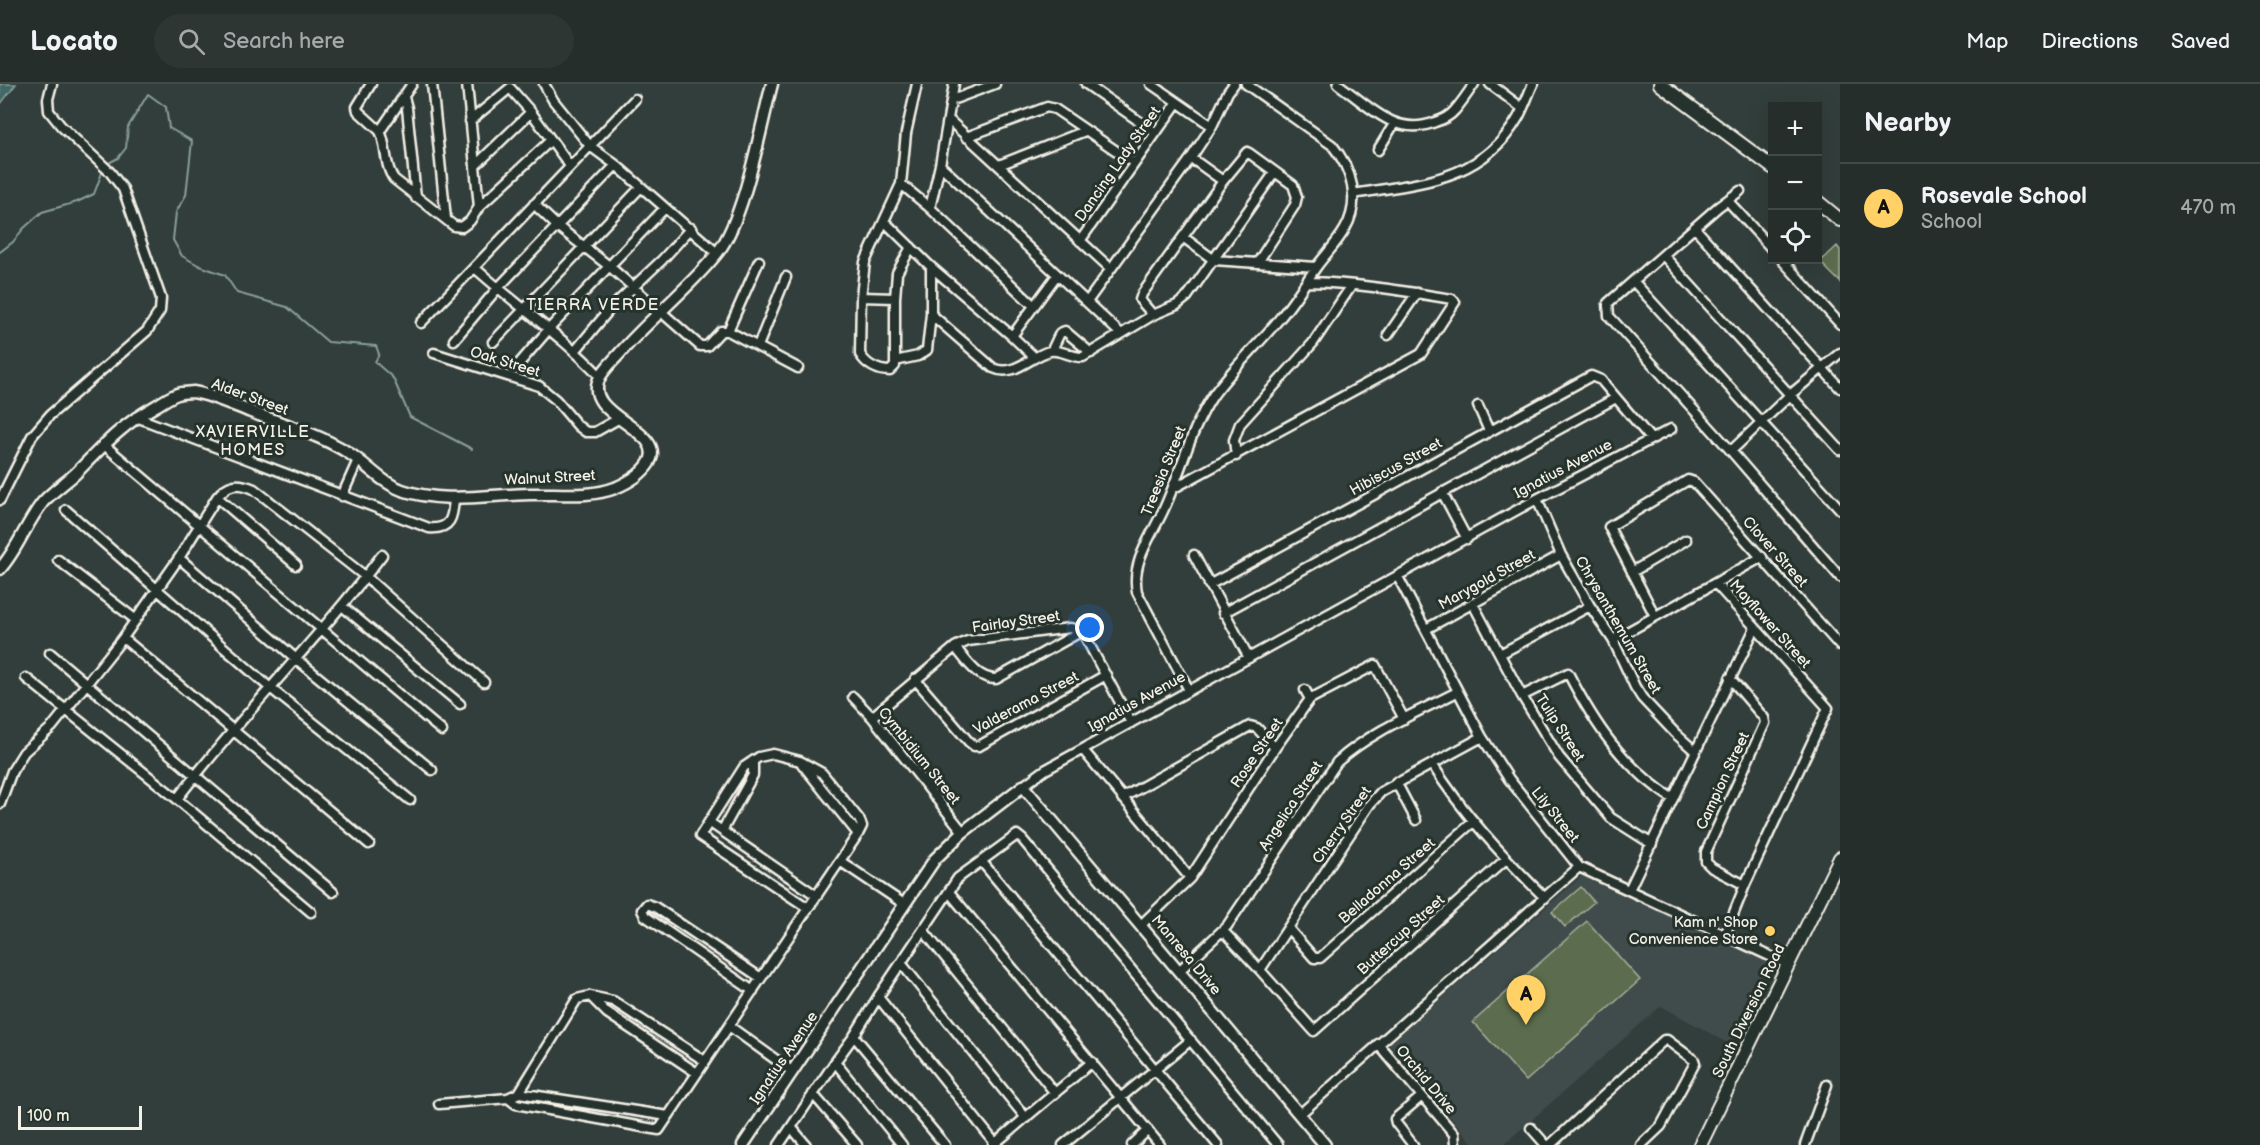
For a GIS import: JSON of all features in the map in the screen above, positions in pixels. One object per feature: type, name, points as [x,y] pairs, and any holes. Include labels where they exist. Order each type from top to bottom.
[{"type":"main road","points":[[1660,84],[1768,163]]},
{"type":"main road","points":[[1822,205],[1840,220]]},
{"type":"main road","name":"South Diversion Road","points":[[1700,1145],[1840,858]]},
{"type":"street","points":[[0,500],[32,436],[50,415],[147,331],[157,319],[160,311],[161,298],[123,189],[110,172],[61,126],[49,111],[48,99],[52,84]]},
{"type":"street","points":[[371,84],[357,107],[358,111],[381,131],[385,141],[390,173],[416,198],[454,226],[462,227],[470,221],[479,207],[552,140]]},
{"type":"street","points":[[381,131],[412,84]]},
{"type":"street","points":[[432,84],[446,219]]},
{"type":"street","points":[[467,84],[479,207]]},
{"type":"street","points":[[544,84],[553,100],[590,146],[691,228],[717,253]]},
{"type":"street","points":[[475,268],[497,289],[576,350],[600,376],[659,311],[717,253],[731,230],[745,189],[772,84]]},
{"type":"street","points":[[911,247],[897,273],[895,361],[892,369],[883,371],[864,360],[860,354],[861,297],[866,257],[902,184],[906,133],[917,84]]},
{"type":"street","points":[[930,208],[949,120],[954,84]]},
{"type":"street","points":[[952,100],[995,84]]},
{"type":"street","points":[[1086,84],[1156,133]]},
{"type":"street","points":[[1151,84],[1212,126]]},
{"type":"street","points":[[1087,302],[1191,158],[1212,126],[1234,84]]},
{"type":"street","points":[[1246,84],[1332,145],[1343,158],[1351,176],[1353,194],[1435,180],[1470,167],[1496,147],[1511,128],[1533,84]]},
{"type":"street","points":[[1338,84],[1394,124],[1413,128],[1442,120],[1454,111],[1474,84]]},
{"type":"street","points":[[1494,85],[1522,108]]},
{"type":"street","points":[[470,121],[510,88],[531,112],[570,166]]},
{"type":"street","points":[[404,97],[416,198]]},
{"type":"street","points":[[421,323],[635,99]]},
{"type":"street","name":"Dancing Lady Street","points":[[1080,241],[1178,102]]},
{"type":"street","points":[[966,136],[1047,107],[1055,109],[1134,163]]},
{"type":"street","points":[[476,165],[531,112]]},
{"type":"street","points":[[949,120],[1110,268]]},
{"type":"street","points":[[1378,150],[1394,124]]},
{"type":"street","points":[[999,165],[1085,131]]},
{"type":"street","points":[[1153,315],[1142,303],[1140,297],[1246,152],[1293,185],[1297,197],[1295,205],[1258,262]]},
{"type":"street","points":[[1191,158],[1223,181]]},
{"type":"street","points":[[454,340],[497,289],[616,165]]},
{"type":"street","points":[[940,165],[1121,334]]},
{"type":"street","points":[[931,314],[993,368],[1001,372],[1008,372],[1052,350],[1079,358],[1153,315],[1183,301],[1275,172]]},
{"type":"street","points":[[902,184],[1034,306]]},
{"type":"street","points":[[493,342],[641,187]]},
{"type":"street","points":[[1740,191],[1718,207],[1608,303],[1609,316],[1731,451],[1840,577]]},
{"type":"street","name":"Treesia Street","points":[[1189,690],[1140,600],[1135,575],[1140,558],[1174,488],[1203,411],[1282,316],[1346,228],[1353,194]]},
{"type":"street","points":[[1728,201],[1768,244]]},
{"type":"street","points":[[534,204],[557,226],[609,266],[695,343],[706,346],[721,331],[728,331],[798,368]]},
{"type":"street","points":[[517,366],[549,329],[665,208]]},
{"type":"street","points":[[884,221],[931,267],[1034,357]]},
{"type":"street","points":[[576,350],[610,309],[691,228]]},
{"type":"street","points":[[1695,228],[1840,388]]},
{"type":"street","points":[[1183,237],[1214,260],[1316,267]]},
{"type":"street","points":[[1663,255],[1840,450]]},
{"type":"street","points":[[728,331],[759,261]]},
{"type":"street","points":[[1786,264],[1840,324]]},
{"type":"street","points":[[895,361],[918,356],[927,350],[931,314],[931,267]]},
{"type":"street","points":[[1012,336],[1057,275]]},
{"type":"street","points":[[758,346],[786,277]]},
{"type":"street","points":[[1174,488],[1421,354],[1455,302],[1452,299],[1417,293],[1307,282]]},
{"type":"street","points":[[1634,282],[1840,509]]},
{"type":"street","points":[[1236,456],[1234,440],[1240,424],[1313,343],[1352,285]]},
{"type":"street","points":[[1388,336],[1417,293]]},
{"type":"street","points":[[861,297],[895,298]]},
{"type":"street","points":[[1052,350],[1060,333],[1065,331],[1091,353]]},
{"type":"street","name":"Oak Street","points":[[434,353],[539,386],[556,400],[586,432],[595,432],[618,419]]},
{"type":"street","points":[[1731,451],[1840,353]]},
{"type":"street","name":"Walnut Street","points":[[486,496],[588,493],[617,487],[636,476],[648,464],[652,454],[649,443],[618,419],[603,403],[598,392],[600,376]]},
{"type":"street","name":"Hibiscus Street","points":[[1209,585],[1591,376],[1601,380],[1616,399]]},
{"type":"street","name":"Alder Street","points":[[0,569],[8,561],[43,502],[103,444],[136,417],[174,396],[193,392],[333,445],[358,460],[376,476],[399,489],[417,495],[454,498],[486,496]]},
{"type":"street","points":[[1223,613],[1616,399],[1651,440]]},
{"type":"street","points":[[1478,406],[1490,431]]},
{"type":"street","points":[[136,417],[429,528],[439,529],[447,524],[453,514],[454,498]]},
{"type":"street","name":"Ignatius Avenue","points":[[743,1145],[935,859],[963,832],[1045,770],[1537,499],[1671,429]]},
{"type":"street","points":[[103,444],[442,731]]},
{"type":"street","points":[[342,496],[358,460]]},
{"type":"street","name":"Clover Street","points":[[1632,572],[1609,526],[1688,480],[1694,482],[1840,646]]},
{"type":"street","points":[[0,804],[12,771],[24,752],[66,711],[123,638],[179,558],[224,487],[236,484],[254,489],[366,577],[484,682]]},
{"type":"street","points":[[1442,492],[1467,539]]},
{"type":"street","points":[[217,497],[296,566]]},
{"type":"street","name":"Chrysanthemum Street","points":[[1537,499],[1562,555],[1612,640],[1642,698],[1695,751]]},
{"type":"street","points":[[66,510],[269,687],[410,800]]},
{"type":"street","points":[[1655,616],[1632,572],[1686,540]]},
{"type":"street","points":[[177,798],[269,687],[342,606],[382,555]]},
{"type":"street","points":[[1194,555],[1249,658]]},
{"type":"street","name":"Marygold Street","points":[[1426,629],[1562,555]]},
{"type":"street","points":[[1612,640],[1762,557]]},
{"type":"street","points":[[179,558],[295,658],[432,770]]},
{"type":"street","points":[[58,560],[136,620]]},
{"type":"street","name":"Lily Street","points":[[1398,577],[1482,737],[1509,779],[1579,867],[1789,965]]},
{"type":"street","name":"Mayflower Street","points":[[1716,584],[1828,708],[1745,885]]},
{"type":"street","name":"Tulip Street","points":[[1473,604],[1522,696],[1559,757],[1611,818],[1652,844]]},
{"type":"street","points":[[342,606],[460,704]]},
{"type":"street","points":[[1500,654],[1590,606]]},
{"type":"street","name":"Fairlay Street","points":[[872,717],[955,647],[968,642],[1073,628],[1082,631]]},
{"type":"street","points":[[1629,890],[1755,628]]},
{"type":"street","points":[[955,647],[980,675],[996,679],[1082,631],[1131,723]]},
{"type":"street","points":[[123,638],[232,732],[369,844]]},
{"type":"street","points":[[50,653],[333,892]]},
{"type":"street","name":"Rose Street","points":[[1141,925],[1190,878],[1310,699],[1375,666],[1404,718]]},
{"type":"street","points":[[1522,696],[1568,673],[1593,719],[1618,752],[1649,783],[1673,799]]},
{"type":"street","name":"Valderama Street","points":[[915,680],[969,742],[974,746],[980,746],[1106,675]]},
{"type":"street","points":[[26,678],[177,798],[311,912]]},
{"type":"street","name":"Campion Street","points":[[1730,678],[1764,718],[1764,723],[1706,852],[1706,862],[1712,868],[1745,885]]},
{"type":"street","points":[[1305,690],[1310,699]]},
{"type":"street","name":"Angelica Street","points":[[1179,970],[1223,931],[1337,762],[1347,753],[1404,718],[1457,692]]},
{"type":"street","name":"Cymbidium Street","points":[[853,697],[872,717],[963,832]]},
{"type":"street","points":[[1122,798],[1250,726],[1257,728],[1275,748]]},
{"type":"street","name":"Cherry Street","points":[[1260,970],[1370,804],[1381,792],[1482,737]]},
{"type":"street","points":[[1083,750],[1190,878]]},
{"type":"street","points":[[508,1098],[516,1104],[657,1131],[817,896],[862,826],[859,819],[822,773],[800,761],[773,754],[759,757],[744,767],[700,836],[808,909]]},
{"type":"street","points":[[722,831],[753,775],[753,761]]},
{"type":"street","points":[[1432,764],[1473,822],[1545,898]]},
{"type":"street","points":[[1396,782],[1416,820]]},
{"type":"street","name":"Manresa Drive","points":[[1023,786],[1325,1145]]},
{"type":"street","points":[[709,822],[817,896]]},
{"type":"street","name":"Belladonna Street","points":[[1288,928],[1317,959],[1473,822]]},
{"type":"street","points":[[779,1145],[855,1036],[878,997],[949,892],[965,872],[982,862],[1014,836],[1020,837],[1278,1145]]},
{"type":"street","name":"Buttercup Street","points":[[1260,970],[1314,1031],[1506,859]]},
{"type":"street","points":[[840,861],[904,904]]},
{"type":"street","points":[[982,862],[1218,1145]]},
{"type":"street","points":[[1300,1114],[1579,867]]},
{"type":"street","points":[[1725,935],[1745,885]]},
{"type":"street","points":[[949,892],[1160,1145]]},
{"type":"street","points":[[753,991],[645,916],[642,910],[647,904],[655,907],[761,978]]},
{"type":"street","points":[[923,930],[1055,1093]]},
{"type":"street","points":[[1223,931],[1260,970]]},
{"type":"street","points":[[901,963],[1026,1118]]},
{"type":"street","points":[[519,1093],[577,999],[590,996],[613,1001],[705,1060]]},
{"type":"street","points":[[590,996],[607,1013],[697,1073]]},
{"type":"street","points":[[878,997],[994,1144],[1092,1062]]},
{"type":"street","points":[[729,1026],[793,1072]]},
{"type":"street","points":[[855,1036],[945,1145]]},
{"type":"street","points":[[1063,1145],[1191,1040]]},
{"type":"street","points":[[1531,1128],[1548,1145],[1664,1040],[1667,1040],[1695,1063],[1661,1126],[1641,1145]]},
{"type":"street","name":"Orchid Drive","points":[[1378,1044],[1454,1134],[1455,1145]]},
{"type":"street","points":[[835,1062],[902,1145]]},
{"type":"street","points":[[1805,1145],[1827,1085]]},
{"type":"street","points":[[439,1104],[508,1098],[519,1093],[668,1116]]},
{"type":"street","points":[[813,1094],[857,1145]]},
{"type":"street","points":[[1413,1145],[1395,1119],[1422,1096]]},
{"type":"street","points":[[791,1127],[806,1145]]},
{"type":"street","points":[[1132,1145],[1148,1130]]},
{"type":"shaded area","points":[[1582,876],[1772,964],[1733,1046],[1661,1006],[1503,1145],[1474,1145],[1389,1044]]},
{"type":"green space","points":[[1837,246],[1840,250],[1840,282],[1822,264],[1822,260]]},
{"type":"green space","points":[[1581,887],[1594,902],[1565,927],[1552,912]]},
{"type":"green space","points":[[1587,921],[1640,980],[1526,1081],[1473,1022]]},
{"type":"water","points":[[0,84],[16,84],[0,105]]},
{"type":"waterway","points":[[105,165],[118,158],[126,148],[128,127],[148,94],[166,107],[169,128],[192,141],[186,195],[176,212],[173,240],[182,256],[200,266],[225,275],[237,293],[287,307],[328,342],[376,346],[379,354],[375,362],[393,378],[410,417],[472,449]]},
{"type":"waterway","points":[[0,252],[42,212],[77,202],[94,194],[103,170]]},
{"type":"place","name":"Kam n' Shop Convenience Store","points":[[1770,931]]},
{"type":"place","name":"Rosevale School","points":[[1526,1025]]},
{"type":"district","name":"TIERRA VERDE","points":[[593,305]]},
{"type":"district","name":"XAVIERVILLE HOMES","points":[[253,441]]}]
